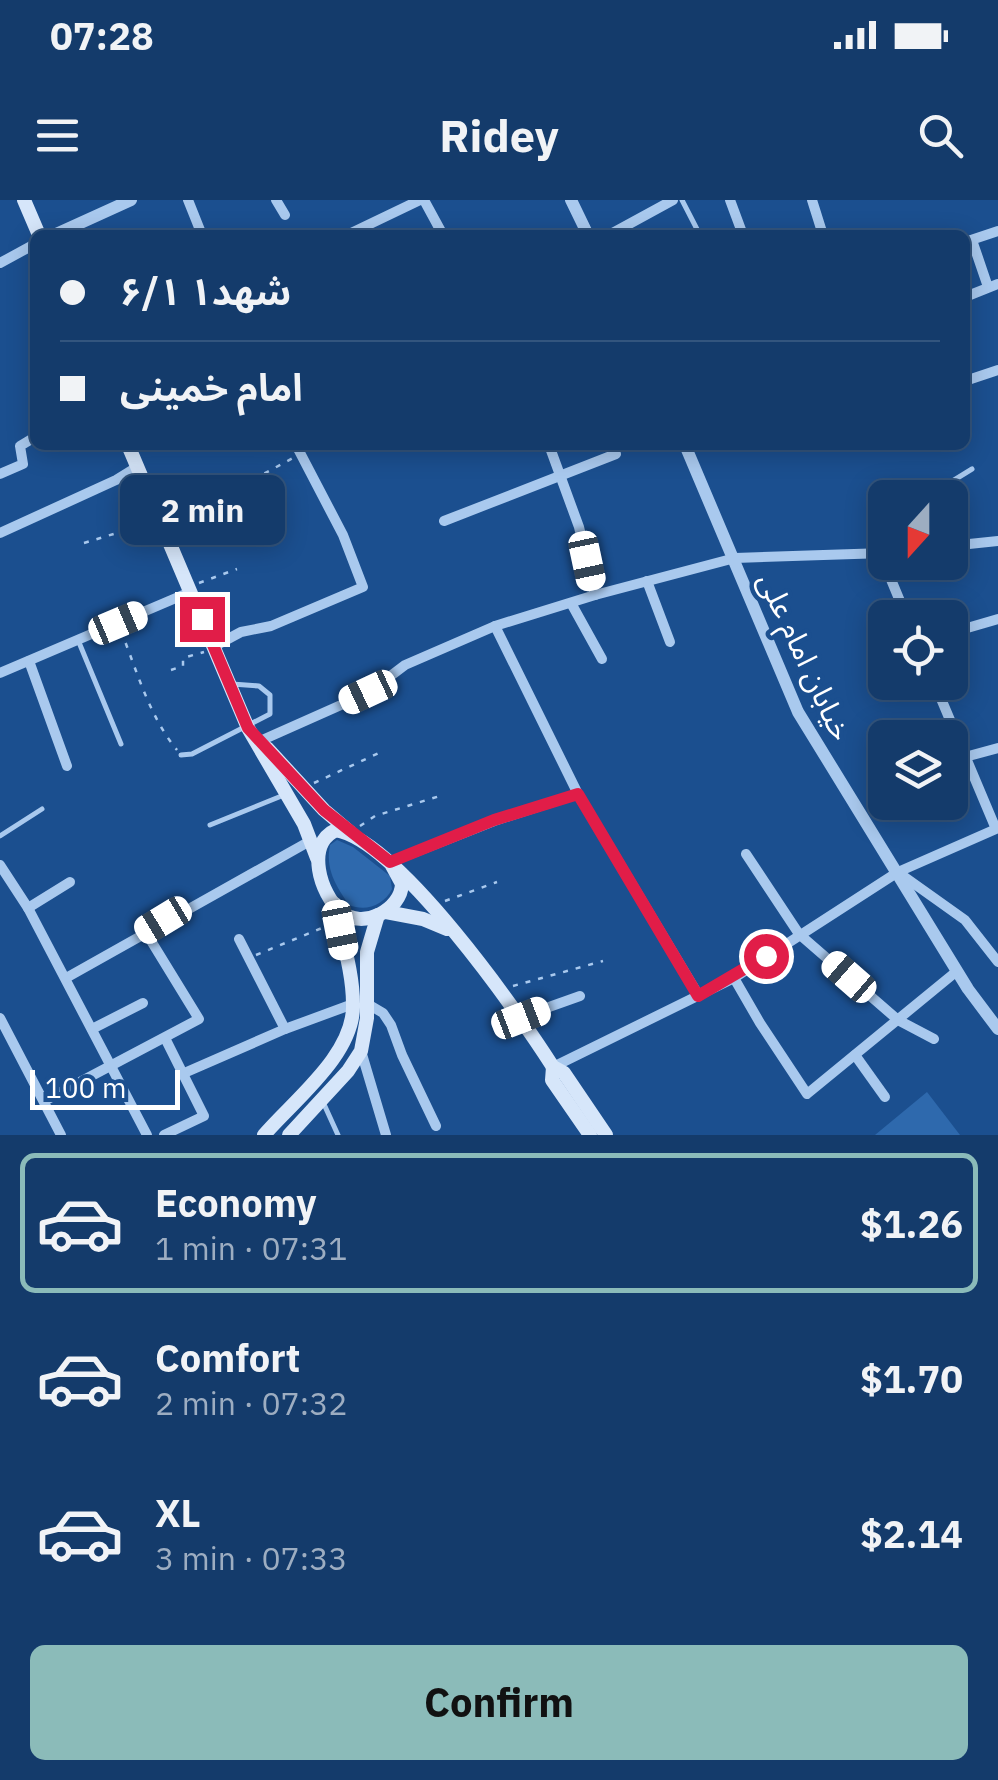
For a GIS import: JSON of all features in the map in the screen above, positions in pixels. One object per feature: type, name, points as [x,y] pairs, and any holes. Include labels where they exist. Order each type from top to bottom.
[{"type":"main road","points":[[24,200],[37,230]]},
{"type":"main road","points":[[134,450],[137,466],[248,728],[304,824],[327,892],[343,914],[354,918],[382,913],[424,919],[452,931]]},
{"type":"main road","points":[[248,728],[324,810],[390,862],[452,931],[502,990],[553,1067],[564,1073],[606,1135]]},
{"type":"main road","points":[[304,824],[313,828],[322,825],[324,810]]},
{"type":"main road","points":[[318,862],[318,849],[327,834],[336,830],[355,835]]},
{"type":"main road","points":[[264,1135],[310,1086],[350,1029],[360,1004],[367,952],[382,913],[401,892],[402,884],[390,862]]},
{"type":"main road","points":[[289,1135],[361,1051],[367,1018],[335,903]]},
{"type":"main road","points":[[553,1067],[552,1080],[590,1135]]},
{"type":"street","points":[[65,230],[131,200]]},
{"type":"street","points":[[188,200],[200,230]]},
{"type":"street","points":[[276,200],[285,215]]},
{"type":"street","points":[[358,230],[422,200],[440,230]]},
{"type":"street","points":[[570,200],[585,230]]},
{"type":"street","points":[[618,230],[673,200]]},
{"type":"street","points":[[730,200],[741,230]]},
{"type":"street","points":[[812,200],[821,230]]},
{"type":"street","points":[[970,241],[998,231]]},
{"type":"street","points":[[970,243],[993,286]]},
{"type":"street","points":[[0,263],[30,247]]},
{"type":"street","points":[[970,379],[998,370]]},
{"type":"street","points":[[0,474],[23,464],[20,446],[30,440]]},
{"type":"street","points":[[214,648],[241,632],[299,616],[363,587],[299,450]]},
{"type":"street","points":[[551,450],[580,527],[595,596]]},
{"type":"street","name":"خیابان امام علی","points":[[688,450],[798,712],[957,972],[998,1029]]},
{"type":"street","points":[[444,521],[616,454]]},
{"type":"street","points":[[0,533],[116,480],[137,466]]},
{"type":"street","points":[[968,544],[998,541]]},
{"type":"street","points":[[260,741],[368,692],[405,665],[495,626],[735,558],[868,554]]},
{"type":"street","points":[[647,582],[670,642]]},
{"type":"street","points":[[0,673],[189,589]]},
{"type":"street","points":[[571,603],[602,659]]},
{"type":"street","points":[[968,628],[998,619]]},
{"type":"street","points":[[495,626],[578,794],[698,996]]},
{"type":"street","points":[[28,661],[67,766]]},
{"type":"street","points":[[968,756],[998,748]]},
{"type":"street","points":[[553,1067],[734,978],[898,872],[996,829],[968,762]]},
{"type":"street","points":[[390,862],[494,820],[578,794]]},
{"type":"street","points":[[66,978],[310,841]]},
{"type":"street","points":[[746,854],[799,934],[898,1020],[934,1039]]},
{"type":"street","points":[[0,864],[66,978],[147,1135]]},
{"type":"street","points":[[898,872],[965,920],[998,962]]},
{"type":"street","points":[[28,908],[70,882]]},
{"type":"street","points":[[44,1101],[199,1019],[146,931]]},
{"type":"street","points":[[238,940],[285,1028]]},
{"type":"street","points":[[734,978],[808,1094],[957,972]]},
{"type":"street","points":[[521,1018],[580,996]]},
{"type":"street","points":[[92,1029],[143,1004]]},
{"type":"street","points":[[182,1074],[285,1028],[360,1004],[383,1013],[391,1025],[436,1126]]},
{"type":"street","points":[[0,1018],[5,1039],[61,1135]]},
{"type":"street","points":[[164,1135],[204,1116],[165,1038]]},
{"type":"street","points":[[361,1051],[386,1135]]},
{"type":"street","points":[[856,1055],[886,1097]]},
{"type":"lane","points":[[682,200],[697,230]]},
{"type":"lane","points":[[954,480],[972,469]]},
{"type":"lane","points":[[78,640],[121,744]]},
{"type":"lane","points":[[181,755],[192,754],[270,714],[270,696],[259,686],[229,684]]},
{"type":"lane","points":[[210,825],[286,794]]},
{"type":"lane","points":[[0,836],[42,809]]},
{"type":"lane","points":[[322,1100],[338,1135]]},
{"type":"path","points":[[164,530],[299,450]]},
{"type":"path","points":[[84,543],[120,532],[124,524],[156,512]]},
{"type":"path","points":[[189,589],[237,569]]},
{"type":"path","points":[[118,623],[164,734],[181,755]]},
{"type":"path","points":[[170,670],[183,666],[183,658],[214,648]]},
{"type":"path","points":[[303,788],[381,752]]},
{"type":"path","points":[[355,835],[375,816],[443,795]]},
{"type":"path","points":[[430,907],[497,882]]},
{"type":"path","points":[[248,959],[338,923]]},
{"type":"path","points":[[502,990],[603,961]]},
{"type":"shaded area","points":[[337,840],[353,847],[390,876],[392,889],[379,903],[355,907],[344,898],[329,862],[330,845]]},
{"type":"shaded area","points":[[927,1092],[960,1135],[875,1135]]},
{"type":"route","points":[[202,619],[248,728],[324,810],[390,862],[494,820],[578,794],[698,996],[766,956]]}]
